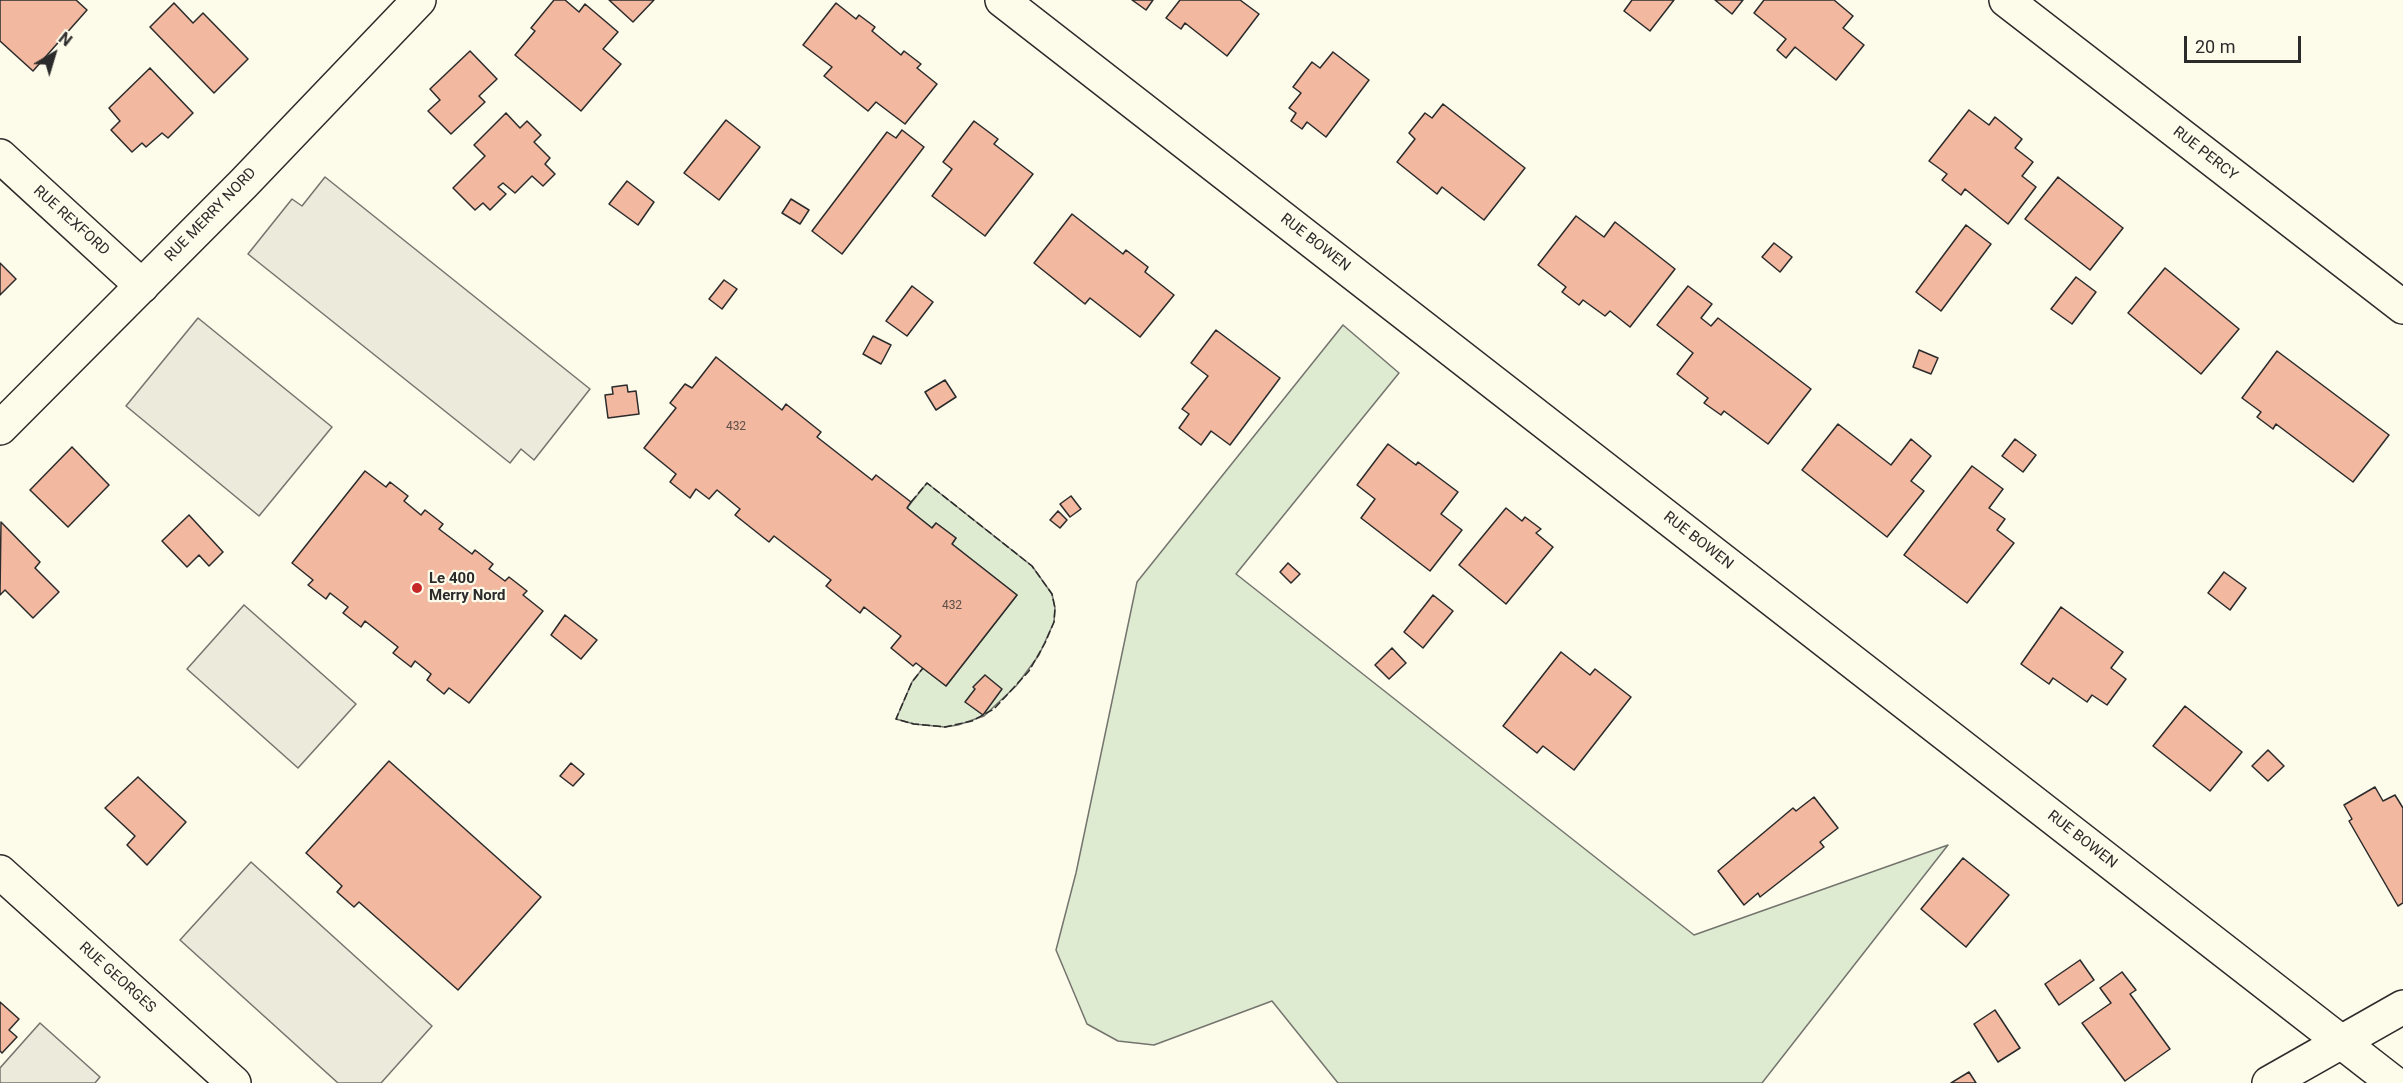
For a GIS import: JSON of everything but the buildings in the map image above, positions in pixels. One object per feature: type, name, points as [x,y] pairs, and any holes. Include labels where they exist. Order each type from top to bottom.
[{"type":"street","name":"RUE MERRY NORD","points":[[0,428],[142,286],[419,0]]},
{"type":"street","name":"RUE BOWEN","points":[[1002,0],[2394,1083]]},
{"type":"street","name":"RUE PERCY","points":[[2006,0],[2403,307]]},
{"type":"street","name":"RUE REXFORD","points":[[0,156],[142,286]]},
{"type":"street","name":"RUE GEORGES","points":[[0,872],[234,1083]]},
{"type":"street","points":[[2269,1083],[2403,1007]]},
{"type":"green space","points":[[1343,325],[1399,373],[1236,574],[1694,935],[1948,845],[1762,1083],[1338,1083],[1272,1001],[1154,1045],[1118,1041],[1087,1024],[1056,950],[1076,873],[1137,582]]},
{"type":"green space","points":[[927,483],[1032,566],[1052,594],[1055,608],[1054,622],[1039,655],[1016,686],[984,716],[945,727],[914,724],[896,719],[912,682],[923,668],[946,686],[1017,595],[952,544],[956,538],[936,523],[932,528],[907,508]]},
{"type":"shaded area","points":[[325,177],[590,389],[534,460],[521,449],[510,463],[248,254],[292,199],[302,206]]},
{"type":"shaded area","points":[[198,318],[332,427],[259,516],[126,406]]},
{"type":"shaded area","points":[[244,605],[356,704],[298,768],[187,669]]},
{"type":"shaded area","points":[[251,862],[432,1026],[381,1083],[338,1083],[180,940]]},
{"type":"shaded area","points":[[40,1023],[100,1077],[95,1083],[0,1083],[0,1068]]},
{"type":"fence","points":[[911,502],[927,483],[1032,566],[1052,594],[1055,608],[1054,622],[1029,671],[994,709],[972,721],[945,727],[914,724],[896,719],[912,682],[923,668]]},
{"type":"place","name":"Le 400 Merry Nord","points":[[417,588]]}]
